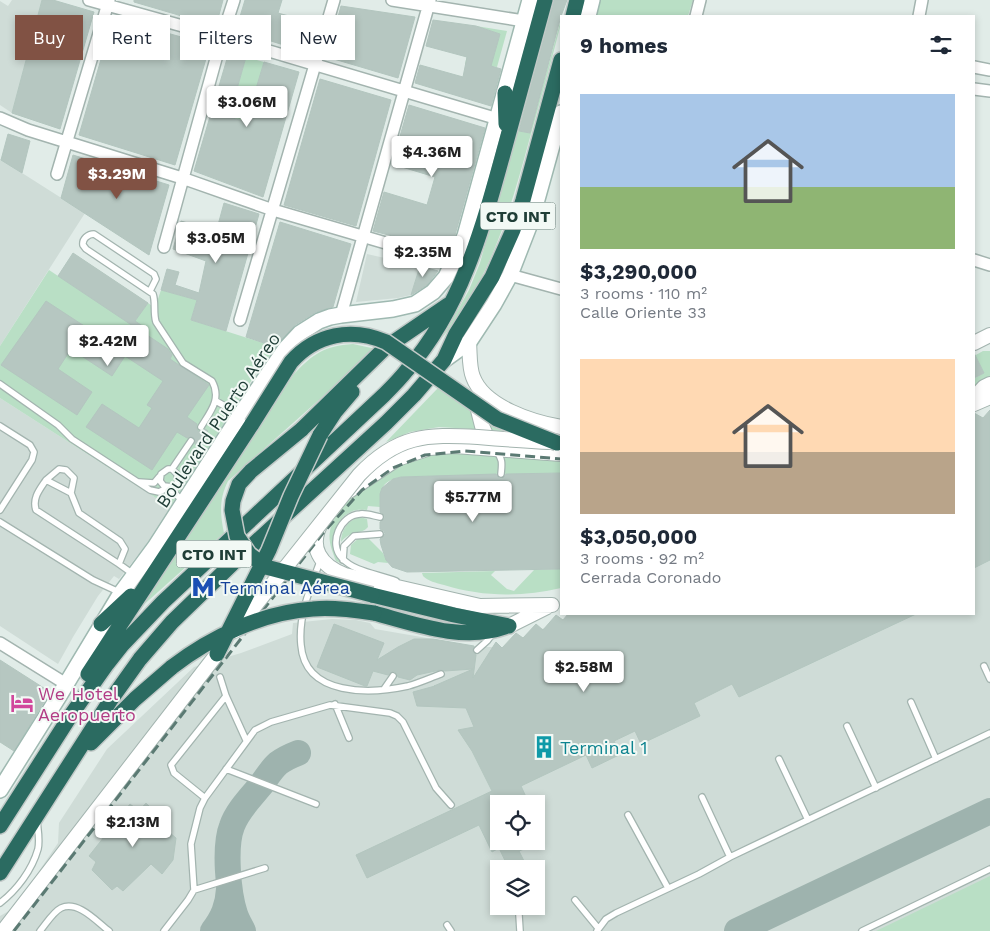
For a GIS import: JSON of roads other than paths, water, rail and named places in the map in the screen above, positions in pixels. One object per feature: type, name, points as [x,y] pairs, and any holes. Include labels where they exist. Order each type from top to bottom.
[{"type":"highway","name":"CTO INT","points":[[0,826],[71,715],[107,664],[151,614],[377,401],[407,370],[430,339],[451,302],[475,250],[545,0]]},
{"type":"highway","points":[[573,15],[577,0]]},
{"type":"highway","points":[[583,0],[584,15]]},
{"type":"highway","name":"CTO INT","points":[[0,873],[124,680],[172,622],[232,564],[386,423],[414,395],[444,360],[456,334],[492,276],[513,230],[560,64]]},
{"type":"highway","points":[[505,93],[507,138]]},
{"type":"highway","points":[[451,302],[385,348],[301,430],[252,471],[239,484],[232,510],[237,536],[249,554],[266,567],[502,628]]},
{"type":"highway","points":[[71,715],[84,681],[156,570],[246,419],[298,354],[311,345],[329,336],[352,333],[371,336],[386,342],[497,420],[560,447]]},
{"type":"highway","points":[[217,654],[269,550],[291,496],[320,435],[348,395],[386,358],[403,337]]},
{"type":"highway","points":[[101,624],[156,570]]},
{"type":"highway","points":[[68,768],[135,699],[172,667],[186,656],[217,638],[246,625],[279,615],[311,609],[342,609],[374,613],[451,631],[481,633],[502,628]]},
{"type":"main road","name":"CTO INT","points":[[341,314],[394,309],[415,304],[440,286],[454,263],[465,236],[530,0]]},
{"type":"main road","points":[[588,15],[592,0]]},
{"type":"main road","name":"CTO INT","points":[[444,360],[469,342],[510,275],[531,220],[558,137],[560,121]]},
{"type":"main road","name":"Boulevard Puerto Aéreo","points":[[0,790],[121,593],[155,547],[184,502],[246,419],[278,357],[292,340],[319,322],[341,314]]},
{"type":"street","points":[[89,0],[108,2],[180,24]]},
{"type":"street","points":[[229,15],[234,0]]},
{"type":"street","points":[[240,320],[334,0]]},
{"type":"street","points":[[392,0],[429,3],[524,21]]},
{"type":"street","points":[[696,15],[700,0]]},
{"type":"street","points":[[919,15],[922,0]]},
{"type":"street","points":[[57,174],[108,2]]},
{"type":"street","points":[[341,314],[429,3]]},
{"type":"street","points":[[271,52],[498,119]]},
{"type":"street","points":[[164,247],[215,60]]},
{"type":"street","points":[[975,67],[990,70]]},
{"type":"street","points":[[975,89],[990,90]]},
{"type":"street","points":[[0,118],[12,124],[182,178],[273,210],[454,263]]},
{"type":"street","points":[[975,260],[990,265]]},
{"type":"street","points":[[510,275],[560,289]]},
{"type":"street","points":[[975,343],[990,335]]},
{"type":"street","points":[[469,342],[477,410],[493,449]]},
{"type":"street","points":[[975,344],[990,346]]},
{"type":"street","points":[[472,372],[476,383],[484,394],[502,406],[528,418],[560,427]]},
{"type":"street","points":[[975,397],[984,387],[990,384]]},
{"type":"street","points":[[975,404],[990,397]]},
{"type":"street","points":[[3,931],[217,654],[359,475],[381,454],[413,439],[439,435],[560,447]]},
{"type":"street","points":[[557,603],[480,606],[426,594],[346,575],[334,570],[321,559],[316,548],[320,524],[340,499],[391,462],[420,450],[436,447],[455,446],[493,449],[560,447]]},
{"type":"street","points":[[502,628],[557,603]]},
{"type":"street","points":[[0,643],[66,684]]},
{"type":"lane","points":[[150,291],[156,279],[154,274],[94,234],[89,235],[83,240],[82,245],[86,249],[150,291],[154,298],[156,322],[183,363],[212,381],[215,386],[216,401],[201,426]]},
{"type":"lane","points":[[0,384],[58,425],[72,439],[136,481],[150,490],[159,492],[173,487],[178,482],[177,474],[172,470],[164,470],[154,483],[136,481]]},
{"type":"lane","points":[[216,401],[246,419]]},
{"type":"lane","points":[[0,426],[30,445],[34,452],[32,460],[0,510]]},
{"type":"lane","points":[[172,470],[191,441]]},
{"type":"lane","points":[[493,449],[501,456],[501,474]]},
{"type":"lane","points":[[119,564],[123,557],[124,545],[79,513],[71,493],[74,478],[66,470],[59,469],[46,480],[36,496],[34,505],[36,510],[39,514],[119,564],[133,575]]},
{"type":"lane","points":[[160,477],[161,484],[184,502]]},
{"type":"lane","points":[[46,480],[71,493]]},
{"type":"lane","points":[[380,517],[360,514],[349,518],[339,528],[335,541],[337,552],[351,566],[415,588],[426,594]]},
{"type":"lane","points":[[0,522],[93,580],[121,593]]},
{"type":"lane","points":[[343,560],[344,546],[354,536],[380,534]]},
{"type":"lane","points":[[321,559],[307,600],[302,621],[300,643],[306,664],[322,681],[332,686],[358,690],[384,689],[410,685],[440,674]]},
{"type":"lane","points":[[477,650],[502,628]]},
{"type":"lane","points":[[984,666],[990,679]]},
{"type":"lane","points":[[220,676],[226,696],[246,740]]},
{"type":"lane","points":[[384,689],[393,676]]},
{"type":"lane","points":[[205,798],[174,773],[171,764],[226,696]]},
{"type":"lane","points":[[911,702],[936,759]]},
{"type":"lane","points":[[335,704],[348,738]]},
{"type":"lane","points":[[164,931],[194,890],[191,844],[196,820],[205,798],[246,740],[255,730],[271,722],[321,706],[335,704],[390,713],[397,716],[403,722],[436,788],[451,805]]},
{"type":"lane","points":[[847,726],[876,788]]},
{"type":"lane","points":[[575,900],[597,929],[606,919],[616,913],[990,733]]},
{"type":"lane","points":[[779,760],[808,820]]},
{"type":"lane","points":[[226,769],[316,804]]},
{"type":"lane","points":[[702,797],[730,857]]},
{"type":"lane","points":[[628,815],[668,888]]},
{"type":"lane","points":[[0,903],[12,894],[33,863],[38,848],[37,816]]},
{"type":"lane","points":[[194,890],[265,868]]},
{"type":"lane","points":[[862,931],[990,869]]},
{"type":"lane","points":[[40,931],[60,909],[73,907],[80,909],[109,931]]},
{"type":"lane","points":[[519,915],[520,931]]},
{"type":"railway","points":[[14,931],[323,533],[362,490],[393,468],[425,455],[465,451],[560,459]]},
{"type":"place","name":"Terminal Aérea","points":[[203,587]]},
{"type":"place","name":"We Hotel Aeropuerto","points":[[22,703]]},
{"type":"place","name":"Terminal 1","points":[[544,747]]}]
